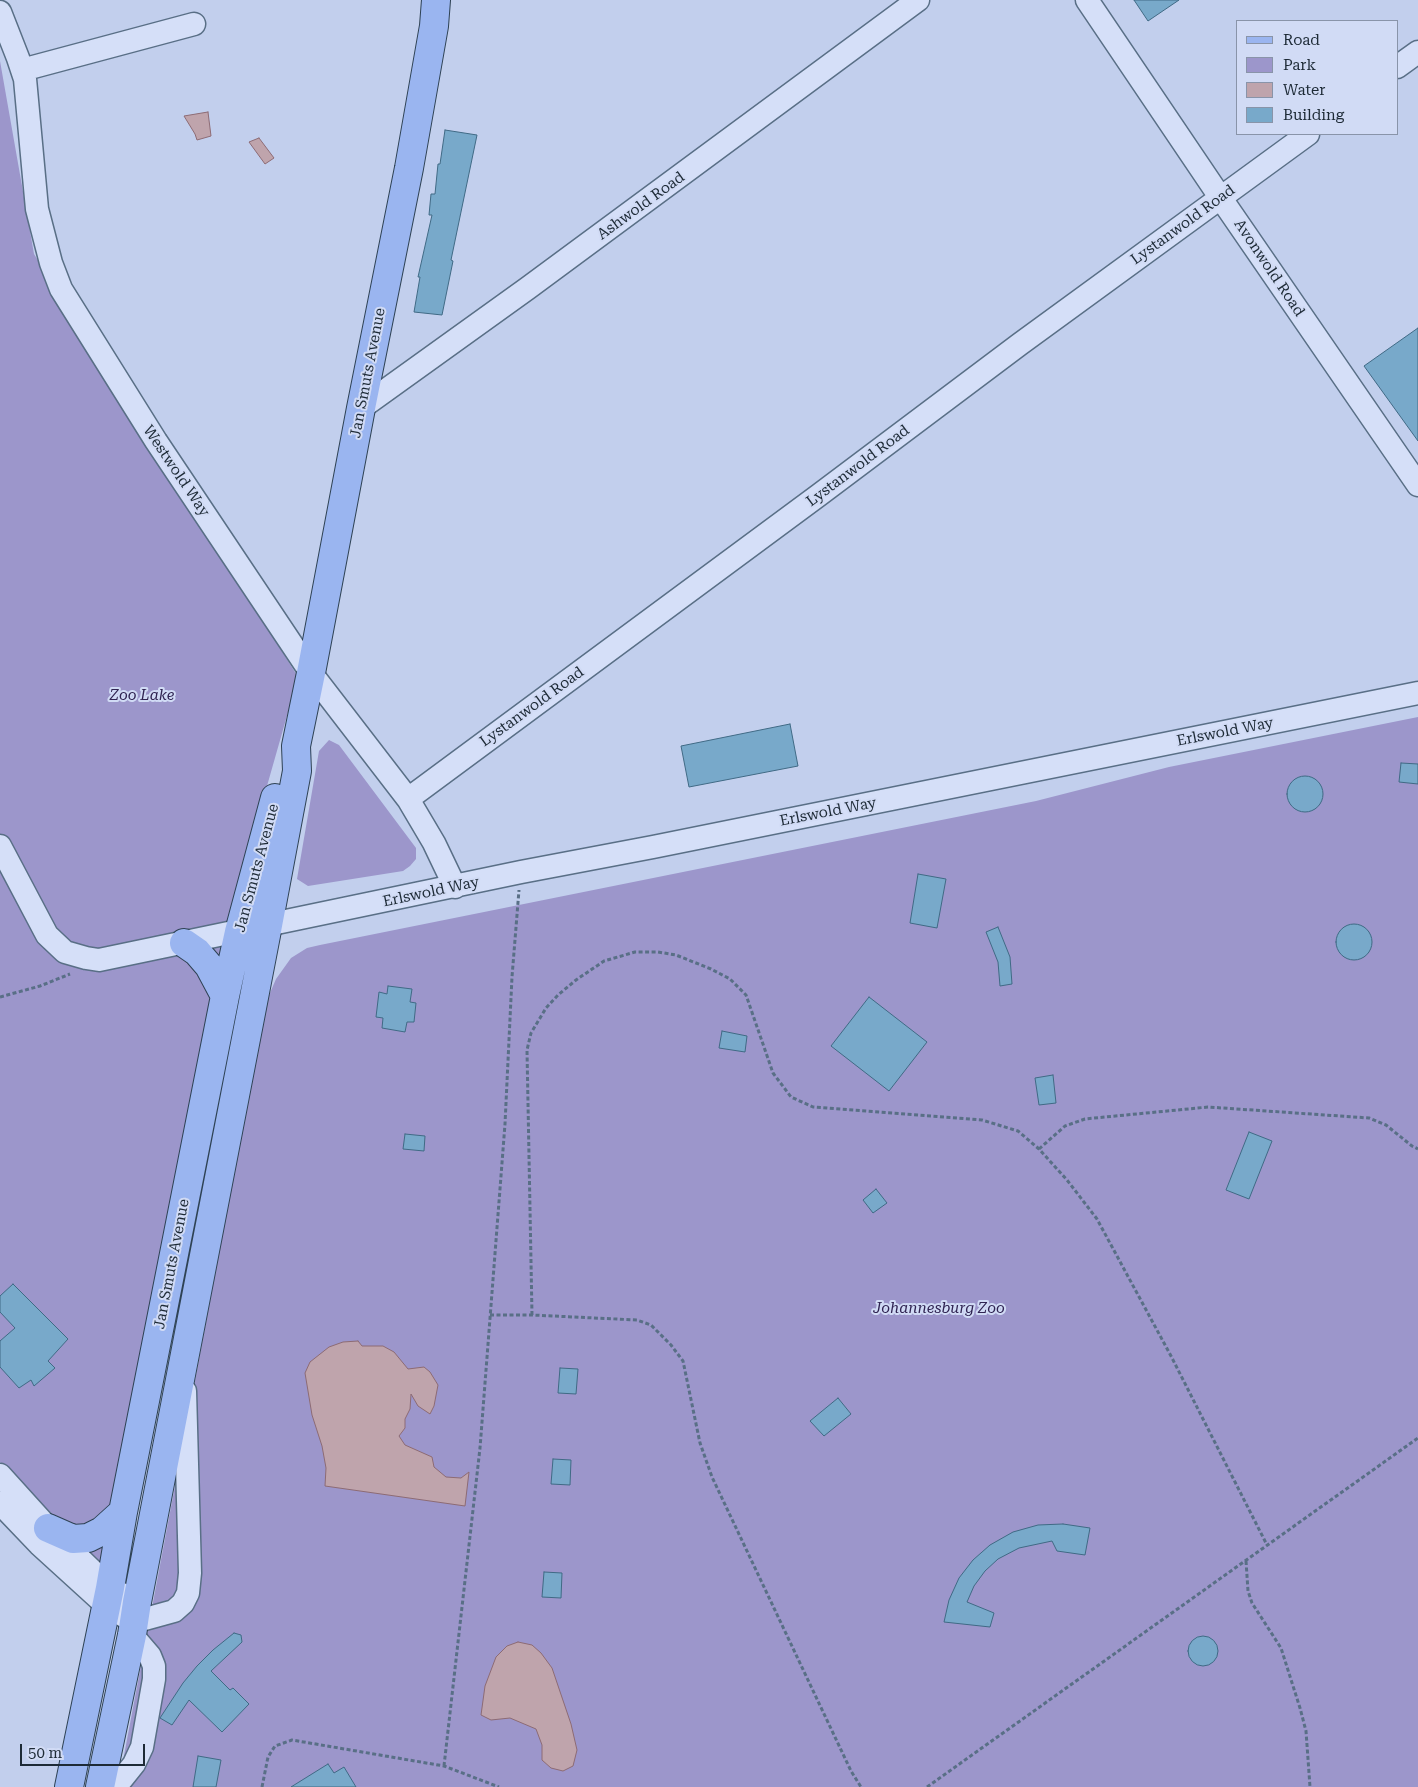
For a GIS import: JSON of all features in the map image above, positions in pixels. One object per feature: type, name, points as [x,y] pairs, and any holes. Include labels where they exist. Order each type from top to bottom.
[{"type":"main road","name":"Jan Smuts Avenue","points":[[100,1787],[135,1620],[297,771],[296,746],[409,168],[430,50],[436,0]]},
{"type":"main road","name":"Jan Smuts Avenue","points":[[69,1787],[225,996],[239,932],[284,765],[296,746]]},
{"type":"main road","points":[[184,943],[197,952],[209,966],[225,996]]},
{"type":"main road","points":[[48,1528],[73,1539],[88,1538],[102,1531],[123,1512]]},
{"type":"street","name":"Ashwold Road","points":[[361,408],[528,288],[918,0]]},
{"type":"street","name":"Avonwold Road","points":[[1088,0],[1220,197],[1418,485]]},
{"type":"street","name":"Westwold Way","points":[[0,12],[22,70],[28,103],[37,209],[51,262],[61,289],[151,434],[311,673],[408,799],[434,843],[455,887]]},
{"type":"street","points":[[22,70],[194,24]]},
{"type":"street","points":[[1398,66],[1418,52]]},
{"type":"street","name":"Lystanwold Road","points":[[408,799],[1220,197],[1307,135]]},
{"type":"street","name":"Erlswold Way","points":[[99,960],[521,872],[663,846],[1418,694]]},
{"type":"street","points":[[0,846],[47,935],[65,952],[99,960]]},
{"type":"street","points":[[135,1620],[174,1611],[183,1603],[188,1593],[190,1574],[185,1361]]},
{"type":"street","points":[[0,1475],[11,1506],[39,1544],[108,1596],[135,1620],[154,1666],[154,1679],[142,1747],[134,1764],[122,1779],[105,1787]]},
{"type":"street","points":[[11,1506],[48,1528],[108,1596]]},
{"type":"path","points":[[444,1766],[480,1448],[505,1124],[512,977],[521,872]]},
{"type":"path","points":[[532,1315],[527,1050],[531,1033],[546,1008],[558,995],[604,961],[635,952],[658,952],[676,955],[730,979],[746,995],[773,1073],[791,1097],[813,1107],[982,1120],[1018,1131],[1039,1149],[1067,1180],[1097,1219],[1171,1356],[1267,1545]]},
{"type":"path","points":[[0,997],[40,986],[99,960]]},
{"type":"path","points":[[1039,1149],[1065,1126],[1085,1119],[1208,1107],[1369,1118],[1386,1125],[1418,1149]]},
{"type":"path","points":[[490,1314],[637,1320],[651,1325],[671,1345],[683,1361],[700,1443],[712,1477],[851,1771],[861,1787]]},
{"type":"path","points":[[927,1787],[1418,1438]]},
{"type":"path","points":[[1246,1560],[1248,1592],[1252,1603],[1281,1648],[1300,1708],[1306,1731],[1310,1787]]},
{"type":"path","points":[[262,1787],[268,1757],[275,1746],[292,1740],[444,1766],[499,1787]]},
{"type":"green space","name":"Zoo Lake","points":[[0,61],[34,254],[298,677],[230,916],[104,1575],[0,1462]]},
{"type":"green space","name":"Johannesburg Zoo","points":[[1418,717],[1418,1787],[118,1787],[267,1000],[276,979],[291,958],[307,948],[320,945],[1036,801],[1169,767]]},
{"type":"green space","points":[[329,740],[339,745],[416,848],[416,859],[403,871],[308,886],[297,879],[319,751]]},
{"type":"water","points":[[208,112],[211,136],[197,140],[184,116]]},
{"type":"water","points":[[259,138],[274,158],[265,164],[249,142]]},
{"type":"water","points":[[358,1341],[362,1346],[383,1346],[394,1352],[408,1369],[424,1367],[430,1372],[438,1385],[434,1406],[430,1414],[418,1406],[411,1394],[410,1409],[405,1419],[405,1428],[399,1436],[405,1445],[432,1457],[434,1467],[446,1477],[461,1478],[469,1472],[465,1506],[325,1486],[326,1468],[322,1446],[312,1415],[305,1373],[310,1362],[329,1347],[343,1342]]},
{"type":"water","points":[[518,1642],[532,1645],[541,1653],[552,1668],[571,1724],[577,1750],[573,1766],[563,1771],[551,1768],[542,1760],[542,1745],[536,1729],[510,1718],[491,1720],[481,1715],[485,1686],[496,1657],[507,1646]]},
{"type":"building","points":[[1134,0],[1179,0],[1148,21]]},
{"type":"building","points":[[445,130],[477,135],[451,260],[453,261],[442,315],[414,312],[420,277],[418,277],[432,215],[429,215],[431,194],[435,194],[438,164],[440,164]]},
{"type":"building","points":[[1418,328],[1418,441],[1364,366]]},
{"type":"building","points":[[790,724],[798,766],[689,787],[681,746]]},
{"type":"building","points":[[1401,763],[1418,764],[1418,784],[1399,782]]},
{"type":"building","points":[[1305,776],[1318,781],[1323,794],[1318,807],[1305,812],[1292,807],[1287,794],[1292,781]]},
{"type":"building","points":[[918,874],[946,879],[937,928],[910,923]]},
{"type":"building","points":[[1354,924],[1367,929],[1372,942],[1367,955],[1354,960],[1341,955],[1336,942],[1341,929]]},
{"type":"building","points":[[998,927],[1010,957],[1012,984],[1000,986],[998,962],[986,932]]},
{"type":"building","points":[[388,986],[412,989],[410,1002],[416,1003],[414,1022],[407,1022],[405,1032],[382,1028],[383,1018],[376,1017],[379,992],[387,994]]},
{"type":"building","points":[[869,997],[927,1042],[889,1091],[831,1046]]},
{"type":"building","points":[[722,1031],[747,1036],[745,1052],[719,1048]]},
{"type":"building","points":[[1053,1075],[1056,1103],[1039,1105],[1035,1078]]},
{"type":"building","points":[[1249,1132],[1272,1141],[1249,1199],[1226,1190]]},
{"type":"building","points":[[405,1134],[425,1136],[424,1151],[403,1149]]},
{"type":"building","points":[[876,1189],[887,1203],[873,1213],[863,1200]]},
{"type":"building","points":[[13,1284],[68,1339],[48,1361],[55,1368],[34,1386],[31,1380],[19,1388],[0,1367],[0,1341],[15,1328],[0,1312],[0,1296]]},
{"type":"building","points":[[560,1368],[578,1369],[576,1394],[558,1393]]},
{"type":"building","points":[[838,1398],[851,1414],[824,1436],[810,1421]]},
{"type":"building","points":[[553,1459],[571,1460],[570,1485],[551,1484]]},
{"type":"building","points":[[1063,1524],[1090,1528],[1085,1555],[1057,1551],[1052,1541],[1019,1548],[998,1559],[985,1571],[974,1586],[967,1602],[994,1613],[990,1627],[944,1622],[949,1600],[959,1578],[973,1560],[990,1545],[1013,1532],[1038,1525]]},
{"type":"building","points":[[544,1572],[562,1573],[561,1598],[542,1597]]},
{"type":"building","points":[[234,1633],[241,1635],[242,1642],[211,1671],[230,1690],[233,1688],[249,1704],[222,1732],[189,1700],[172,1725],[160,1718],[183,1683],[197,1666]]},
{"type":"building","points":[[1203,1636],[1214,1640],[1218,1651],[1214,1662],[1203,1666],[1192,1662],[1188,1651],[1192,1640]]},
{"type":"building","points":[[198,1756],[221,1760],[216,1787],[193,1787]]},
{"type":"building","points":[[328,1764],[334,1773],[344,1767],[356,1787],[291,1787]]}]
